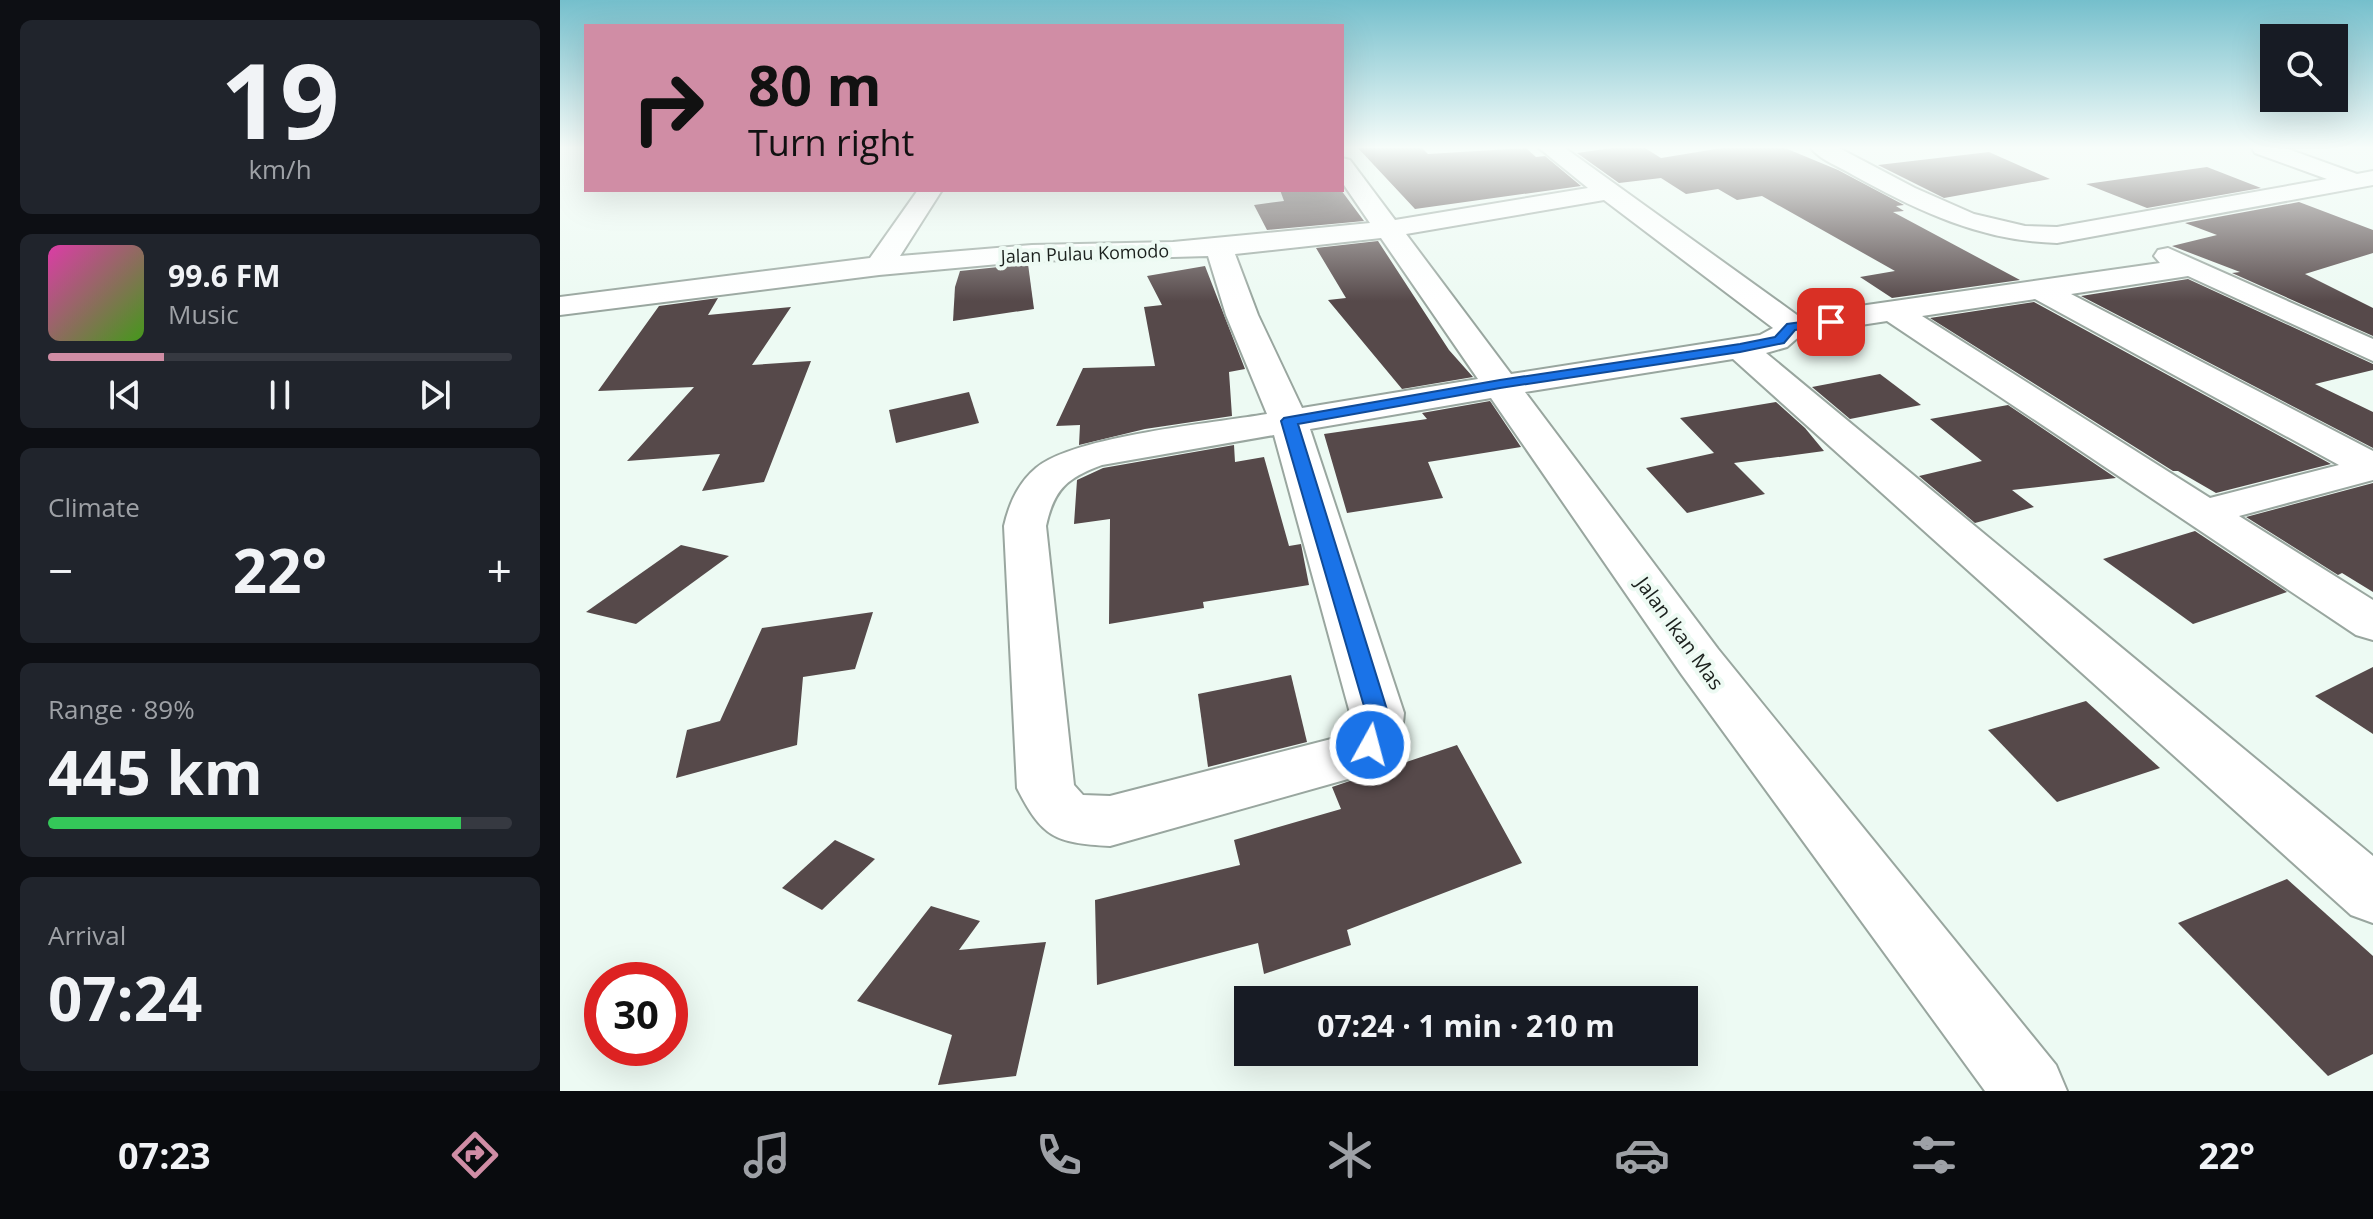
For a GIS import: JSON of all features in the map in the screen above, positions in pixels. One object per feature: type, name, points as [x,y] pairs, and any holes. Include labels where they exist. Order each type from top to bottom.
[{"type":"street","points":[[879,266],[924,199]]},
{"type":"street","name":"Jalan Ikan Mas","points":[[1365,199],[1700,662],[2030,1091]]},
{"type":"street","name":"Jalan Pulau Komodo","points":[[560,306],[879,266],[1058,252],[1219,247],[1386,229],[1567,199]]},
{"type":"street","points":[[1617,199],[1791,326],[2193,267]]},
{"type":"street","points":[[1924,199],[1993,230],[2040,235],[2275,199]]},
{"type":"street","points":[[2105,227],[2373,351]]},
{"type":"street","points":[[1219,247],[1242,315],[1289,421],[1377,713],[1376,733],[1370,745],[1355,755],[1110,821],[1071,819],[1056,808],[1046,788],[1025,526],[1028,505],[1040,487],[1060,468],[1079,459],[1289,421],[1500,384],[1740,348],[1780,340],[1791,326]]},
{"type":"street","points":[[2042,291],[2373,468]]},
{"type":"street","points":[[1896,313],[2373,623]]},
{"type":"street","points":[[1740,348],[2373,895]]},
{"type":"street","points":[[2204,512],[2373,468]]},
{"type":"building","points":[[1348,199],[1364,221],[1267,230],[1254,205]]},
{"type":"building","points":[[1406,199],[1488,199],[1415,209]]},
{"type":"building","points":[[1767,199],[1893,199],[1904,205],[1896,206],[1904,211],[1893,212],[2020,280],[1892,298],[1860,277],[1895,271]]},
{"type":"building","points":[[2124,199],[2199,199],[2147,208]]},
{"type":"building","points":[[2299,202],[2373,230],[2373,253],[2305,274],[2373,308],[2373,336],[2232,273],[2240,272],[2172,246],[2217,235],[2185,223]]},
{"type":"building","points":[[1378,241],[1449,350],[1473,377],[1402,389],[1328,300],[1346,298],[1316,248]]},
{"type":"building","points":[[1028,264],[1034,309],[953,321],[955,287],[960,271]]},
{"type":"building","points":[[1205,266],[1245,369],[1229,372],[1232,416],[1145,429],[1079,445],[1080,425],[1056,426],[1083,368],[1155,366],[1144,307],[1162,305],[1147,276]]},
{"type":"building","points":[[2188,279],[2373,364],[2373,370],[2315,384],[2373,412],[2373,448],[2081,296]]},
{"type":"building","points":[[718,298],[708,315],[791,307],[752,365],[811,361],[764,482],[702,491],[720,454],[627,461],[694,387],[598,391],[659,306]]},
{"type":"building","points":[[2034,302],[2331,464],[2216,493],[2173,471],[1930,318]]},
{"type":"building","points":[[1880,374],[1921,405],[1850,419],[1812,387]]},
{"type":"building","points":[[969,392],[979,423],[896,443],[889,410]]},
{"type":"building","points":[[1490,401],[1521,447],[1428,462],[1443,498],[1347,513],[1324,434],[1427,419],[1422,413]]},
{"type":"building","points":[[1776,402],[1805,428],[1824,451],[1734,463],[1765,494],[1687,513],[1646,468],[1714,453],[1680,418]]},
{"type":"building","points":[[2008,405],[2116,478],[2012,490],[2034,507],[1975,523],[1919,476],[1982,461],[1930,419]]},
{"type":"building","points":[[1234,445],[1235,462],[1264,457],[1289,546],[1301,544],[1309,585],[1203,602],[1204,608],[1109,624],[1110,519],[1074,524],[1077,480],[1103,468]]},
{"type":"building","points":[[2373,483],[2373,592],[2342,573],[2338,575],[2246,517]]},
{"type":"building","points":[[2195,531],[2287,592],[2193,624],[2103,559]]},
{"type":"building","points":[[681,545],[729,556],[636,624],[586,612]]},
{"type":"building","points":[[873,612],[855,669],[803,677],[797,745],[676,778],[687,730],[720,721],[762,628]]},
{"type":"building","points":[[2373,667],[2373,734],[2315,696]]},
{"type":"building","points":[[1291,675],[1307,742],[1208,767],[1198,694]]},
{"type":"building","points":[[2086,701],[2160,768],[2057,802],[1988,730]]},
{"type":"building","points":[[1457,745],[1522,863],[1347,930],[1351,945],[1264,974],[1258,943],[1097,985],[1095,900],[1240,865],[1234,840],[1341,809],[1332,787]]},
{"type":"building","points":[[835,840],[875,859],[822,910],[782,888]]},
{"type":"building","points":[[2287,879],[2373,956],[2373,1054],[2328,1076],[2178,923]]},
{"type":"building","points":[[931,906],[980,921],[959,950],[1046,942],[1016,1076],[938,1085],[952,1035],[857,1001]]},
{"type":"route","points":[[1370,745],[1376,733],[1377,713],[1289,421],[1500,384],[1740,348],[1780,340],[1787,335],[1791,326],[1831,322]]}]
